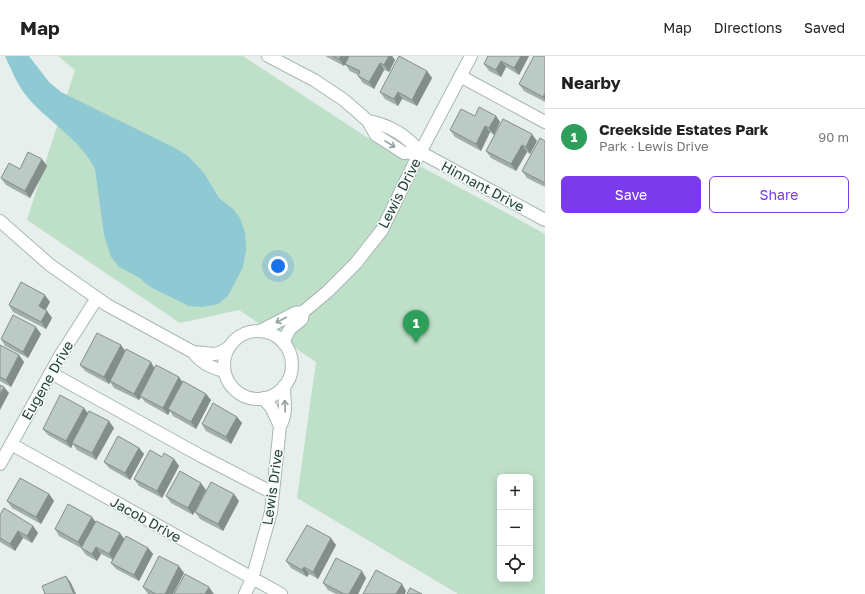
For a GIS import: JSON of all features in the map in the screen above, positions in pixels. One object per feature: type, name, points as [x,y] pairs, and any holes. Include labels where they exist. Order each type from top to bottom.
[{"type":"street","name":"Hinnant Drive","points":[[268,56],[314,80],[344,100],[368,121],[383,124],[411,141],[420,152],[545,220]]},
{"type":"street","name":"Lewis Drive","points":[[260,331],[295,312],[303,312],[328,292],[356,263],[382,230],[420,152],[471,56]]},
{"type":"street","points":[[460,76],[545,122]]},
{"type":"street","points":[[0,221],[50,265],[107,305],[193,352],[219,353],[228,348],[238,337],[249,332],[260,331],[274,336],[284,344],[290,353],[292,362],[289,379],[274,395],[263,398],[246,397],[238,392],[230,383],[224,371],[224,358],[228,348]]},
{"type":"street","name":"Eugene Drive","points":[[0,464],[51,372],[97,298]]},
{"type":"street","name":"Lewis Drive","points":[[284,344],[290,329],[302,319],[303,312]]},
{"type":"street","points":[[193,352],[198,360],[212,368],[224,371]]},
{"type":"street","points":[[51,372],[201,456],[273,493]]},
{"type":"street","name":"Lewis Drive","points":[[245,594],[252,578],[271,512],[280,426],[284,420],[285,411],[284,386]]},
{"type":"street","points":[[263,398],[270,407],[280,426]]},
{"type":"street","name":"Jacob Drive","points":[[11,444],[281,594]]},
{"type":"green space","points":[[58,56],[243,56],[365,136],[545,234],[545,594],[458,594],[297,498],[316,362],[239,310],[180,323],[27,220],[75,70]]},
{"type":"water","points":[[5,56],[29,56],[49,82],[61,92],[175,148],[188,156],[204,173],[219,198],[233,209],[240,218],[245,233],[246,250],[243,267],[228,296],[218,304],[203,307],[189,306],[152,288],[140,278],[119,267],[111,257],[104,235],[95,169],[82,149],[74,140],[37,108],[25,94]]},
{"type":"building","points":[[333,56],[341,56],[339,59]]},
{"type":"building","points":[[349,56],[389,56],[384,65],[380,63],[369,82],[358,76],[360,71],[345,64]]},
{"type":"building","points":[[399,56],[427,71],[412,100],[398,92],[394,99],[380,92]]},
{"type":"building","points":[[488,56],[521,56],[514,68],[501,61],[496,70],[484,64]]},
{"type":"building","points":[[534,56],[545,57],[545,93],[543,97],[519,84]]},
{"type":"building","points":[[479,107],[496,116],[489,128],[485,126],[476,144],[450,130],[461,109],[475,116]]},
{"type":"building","points":[[503,119],[532,134],[526,147],[522,145],[511,164],[486,151]]},
{"type":"building","points":[[540,138],[545,141],[545,183],[522,171]]},
{"type":"building","points":[[28,152],[42,159],[25,191],[1,178],[9,163],[20,169]]},
{"type":"building","points":[[21,282],[45,295],[39,306],[47,311],[41,322],[9,305]]},
{"type":"building","points":[[13,315],[36,327],[23,352],[1,339]]},
{"type":"building","points":[[97,333],[121,345],[104,377],[80,365]]},
{"type":"building","points":[[0,345],[19,355],[6,380],[0,377]]},
{"type":"building","points":[[126,349],[151,362],[134,394],[110,381]]},
{"type":"building","points":[[156,365],[179,377],[163,408],[140,396]]},
{"type":"building","points":[[183,381],[206,394],[191,422],[168,409]]},
{"type":"building","points":[[0,385],[4,387],[0,394]]},
{"type":"building","points":[[60,395],[84,408],[66,441],[43,429]]},
{"type":"building","points":[[213,403],[237,417],[226,437],[202,424]]},
{"type":"building","points":[[89,411],[109,421],[92,453],[72,443]]},
{"type":"building","points":[[118,436],[139,448],[125,473],[104,462]]},
{"type":"building","points":[[150,450],[162,457],[164,453],[174,459],[157,491],[134,479]]},
{"type":"building","points":[[180,471],[201,483],[188,508],[166,496]]},
{"type":"building","points":[[20,478],[49,494],[36,517],[7,501]]},
{"type":"building","points":[[211,482],[234,494],[218,524],[195,512]]},
{"type":"building","points":[[68,504],[92,517],[78,542],[55,529]]},
{"type":"building","points":[[4,508],[33,526],[27,536],[18,531],[10,544],[0,538],[0,515]]},
{"type":"building","points":[[96,521],[120,533],[109,554],[96,547],[92,554],[81,548]]},
{"type":"building","points":[[307,525],[331,538],[313,572],[304,567],[302,570],[286,561]]},
{"type":"building","points":[[126,536],[148,548],[134,575],[111,563]]},
{"type":"building","points":[[159,556],[179,566],[165,594],[156,594],[143,587]]},
{"type":"building","points":[[336,558],[362,571],[349,594],[344,594],[323,583]]},
{"type":"building","points":[[376,570],[402,584],[396,594],[363,594]]},
{"type":"building","points":[[185,574],[209,587],[205,594],[174,594]]},
{"type":"building","points":[[66,576],[74,594],[45,594],[42,586]]},
{"type":"building","points":[[410,588],[422,594],[407,594]]},
{"type":"place","name":"Creekside Estates Park","points":[[416,343]]}]
